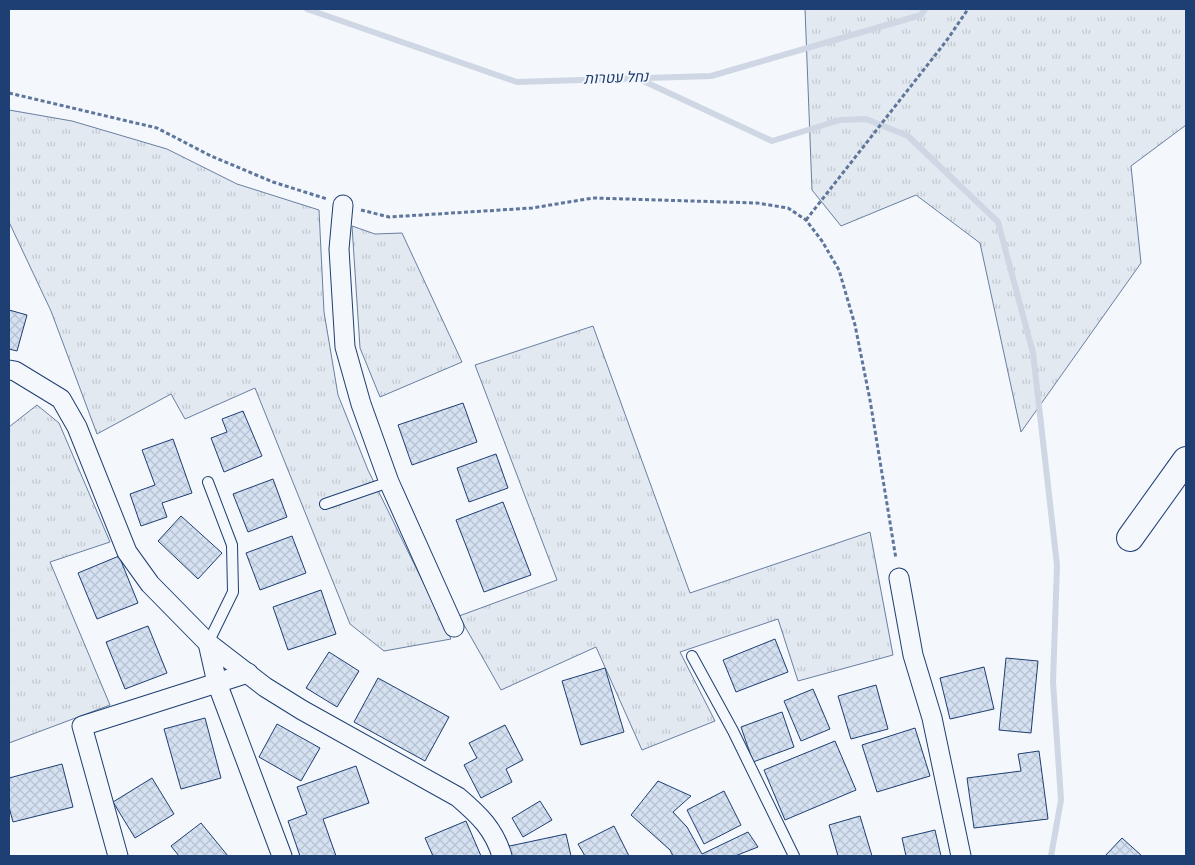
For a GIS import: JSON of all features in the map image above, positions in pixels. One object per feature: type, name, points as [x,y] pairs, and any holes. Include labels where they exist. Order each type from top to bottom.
[{"type":"main road","points":[[1130,538],[1186,460]]},
{"type":"street","points":[[343,205],[339,249],[345,347],[361,404],[389,482],[454,627]]},
{"type":"street","points":[[11,371],[61,399],[77,427],[127,552],[150,584],[208,643],[265,687],[302,710],[458,797],[478,814],[498,841],[502,856]]},
{"type":"street","points":[[899,578],[913,655],[932,718],[961,856]]},
{"type":"street","points":[[208,643],[218,683],[282,856]]},
{"type":"street","points":[[118,856],[82,726],[248,673]]},
{"type":"lane","points":[[208,482],[232,545],[233,592],[208,643]]},
{"type":"lane","points":[[325,504],[389,482]]},
{"type":"lane","points":[[692,656],[733,731],[794,856]]},
{"type":"path","points":[[806,220],[947,40],[968,9]]},
{"type":"path","points":[[9,93],[157,128],[211,156],[273,182],[343,205],[389,217],[532,208],[593,198],[757,203],[788,208],[806,220],[822,241],[839,270],[855,326],[874,419],[899,578]]},
{"type":"green space","points":[[805,9],[1186,9],[1186,125],[1131,166],[1141,263],[1021,432],[980,243],[916,195],[841,226],[812,190]]},
{"type":"green space","points":[[9,110],[72,121],[167,149],[237,184],[319,210],[324,312],[338,395],[368,470],[451,639],[384,651],[350,624],[255,388],[185,419],[171,394],[97,434],[51,311],[9,222]]},
{"type":"green space","points":[[352,226],[375,234],[402,233],[462,362],[380,397],[360,348]]},
{"type":"green space","points":[[593,326],[690,593],[870,532],[893,655],[798,681],[778,619],[680,652],[715,721],[642,750],[596,647],[501,690],[459,616],[557,580],[475,365]]},
{"type":"green space","points":[[37,405],[59,423],[110,542],[50,562],[110,705],[9,743],[9,427]]},
{"type":"building","points":[[9,310],[27,315],[17,351],[9,349]]},
{"type":"building","points":[[463,403],[477,442],[412,465],[398,425]]},
{"type":"building","points":[[243,411],[262,456],[224,472],[211,438],[227,432],[222,419]]},
{"type":"building","points":[[173,439],[192,493],[162,503],[167,517],[141,526],[130,494],[155,485],[142,450]]},
{"type":"building","points":[[496,454],[508,488],[469,502],[457,468]]},
{"type":"building","points":[[273,479],[287,517],[248,532],[233,494]]},
{"type":"building","points":[[503,502],[531,575],[484,592],[456,520]]},
{"type":"building","points":[[181,516],[222,553],[198,579],[158,541]]},
{"type":"building","points":[[292,536],[306,573],[260,590],[246,553]]},
{"type":"building","points":[[119,556],[138,603],[97,619],[78,573]]},
{"type":"building","points":[[321,590],[336,634],[288,650],[273,607]]},
{"type":"building","points":[[148,626],[167,673],[125,689],[106,642]]},
{"type":"building","points":[[775,639],[788,672],[736,692],[723,660]]},
{"type":"building","points":[[329,652],[359,671],[337,707],[306,688]]},
{"type":"building","points":[[1006,658],[1038,661],[1031,733],[999,730]]},
{"type":"building","points":[[984,667],[994,709],[950,719],[940,678]]},
{"type":"building","points":[[605,668],[624,732],[581,745],[562,681]]},
{"type":"building","points":[[378,678],[449,717],[425,761],[354,722]]},
{"type":"building","points":[[876,685],[888,729],[851,739],[838,696]]},
{"type":"building","points":[[813,689],[830,729],[801,741],[784,701]]},
{"type":"building","points":[[782,712],[794,747],[753,762],[741,727]]},
{"type":"building","points":[[205,718],[221,778],[181,789],[164,729]]},
{"type":"building","points":[[277,724],[320,748],[301,781],[259,757]]},
{"type":"building","points":[[505,725],[523,760],[506,769],[512,782],[481,798],[464,765],[477,758],[469,743]]},
{"type":"building","points":[[915,728],[930,776],[877,792],[862,745]]},
{"type":"building","points":[[835,741],[856,790],[785,820],[764,770]]},
{"type":"building","points":[[1039,751],[1048,819],[974,828],[967,778],[1021,771],[1018,754]]},
{"type":"building","points":[[62,764],[73,807],[13,822],[9,807],[9,778]]},
{"type":"building","points":[[356,766],[369,803],[323,819],[336,856],[300,856],[288,821],[307,814],[297,787]]},
{"type":"building","points":[[152,778],[174,814],[135,838],[113,802]]},
{"type":"building","points":[[658,781],[691,796],[673,812],[687,827],[702,854],[748,832],[758,847],[735,856],[673,856],[670,850],[631,815]]},
{"type":"building","points":[[724,791],[741,825],[704,844],[687,810]]},
{"type":"building","points":[[540,801],[552,820],[523,837],[512,818]]},
{"type":"building","points":[[860,816],[872,856],[838,856],[829,825]]},
{"type":"building","points":[[466,821],[481,856],[433,856],[425,838]]},
{"type":"building","points":[[201,823],[228,856],[179,856],[171,846]]},
{"type":"building","points":[[614,826],[629,856],[585,856],[578,844]]},
{"type":"building","points":[[935,830],[941,856],[906,856],[902,838]]},
{"type":"building","points":[[566,834],[571,856],[507,856],[505,847]]},
{"type":"building","points":[[1122,838],[1142,856],[1105,856]]},
{"type":"waterway","name":"נחל עטרות","points":[[307,9],[517,82],[711,76],[921,15],[925,9]]},
{"type":"waterway","points":[[639,79],[772,141],[840,120],[866,119],[908,136],[998,222],[1033,353],[1057,565],[1053,682],[1061,800],[1051,856]]}]
